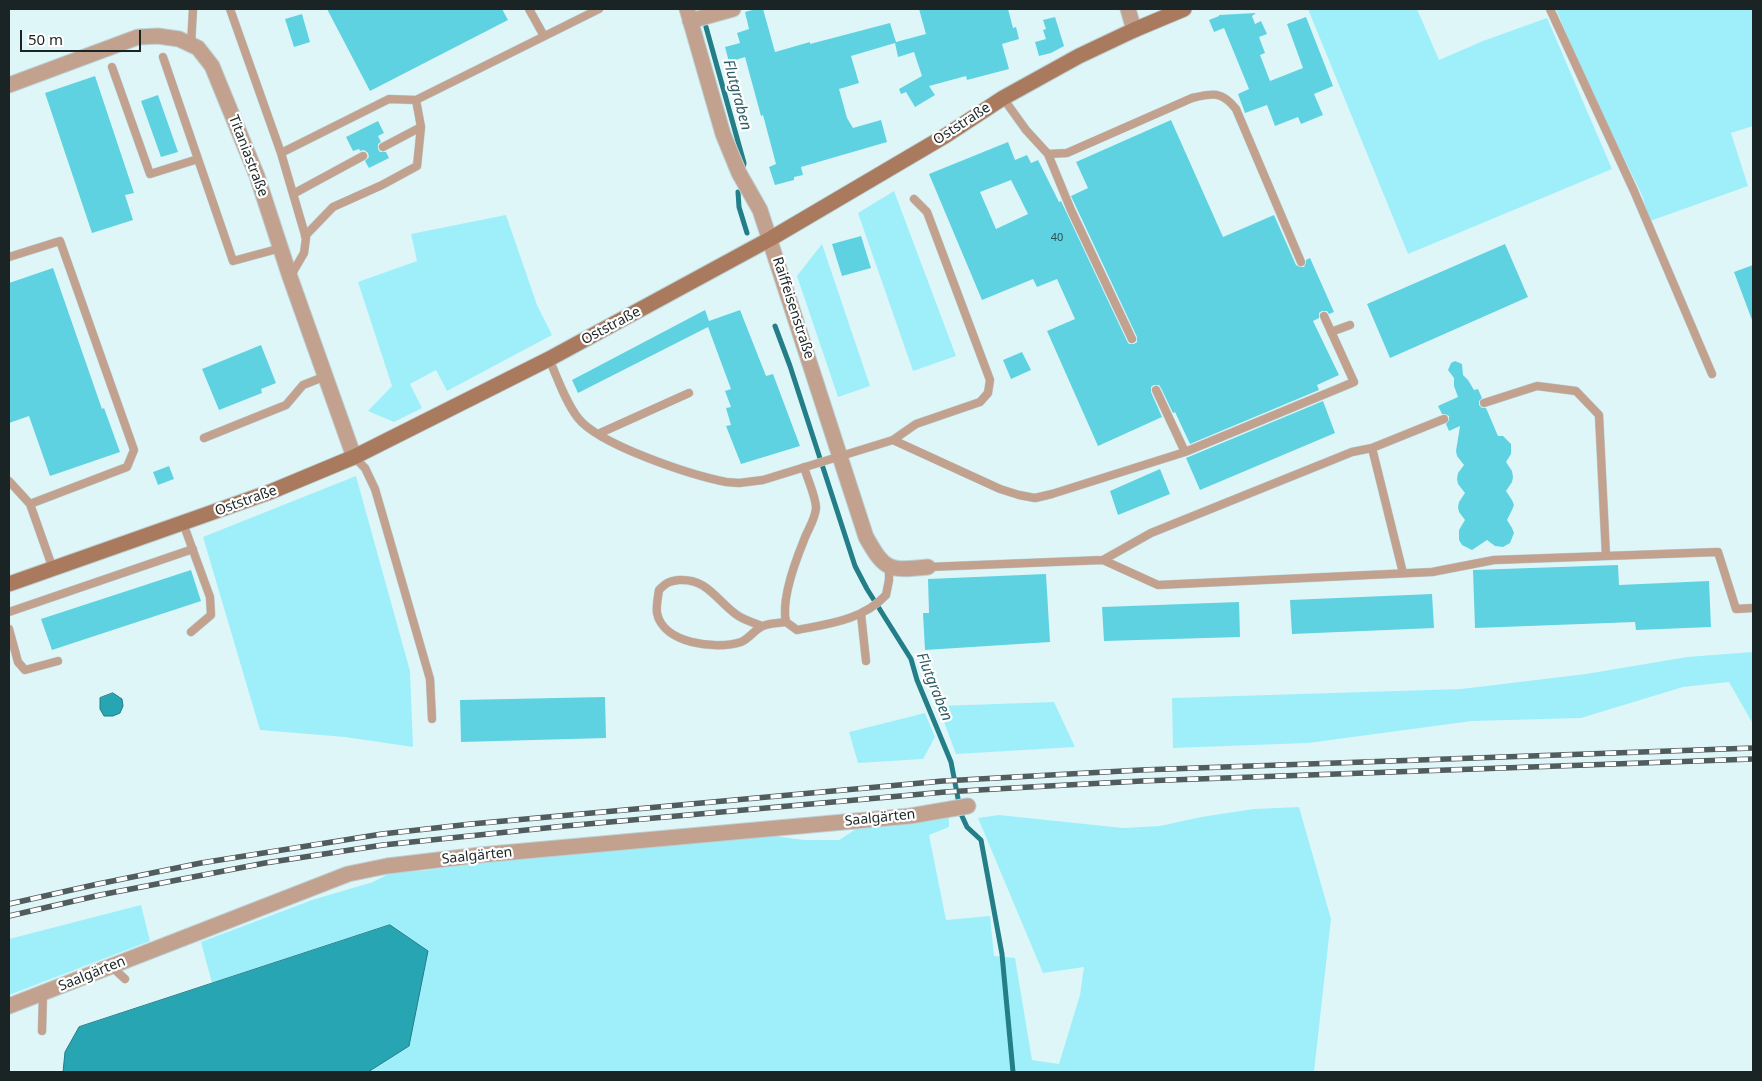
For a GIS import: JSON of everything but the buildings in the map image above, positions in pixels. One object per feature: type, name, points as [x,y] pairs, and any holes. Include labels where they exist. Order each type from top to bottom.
[{"type":"street","points":[[689,15],[733,9]]},
{"type":"street","points":[[1128,9],[1134,30]]},
{"type":"street","name":"Oststraße","points":[[9,584],[270,492],[354,457],[549,359],[770,239],[944,136],[1003,98],[1079,56],[1184,9]]},
{"type":"street","name":"Raiffeisenstraße","points":[[689,15],[724,134],[739,172],[760,210],[841,455],[866,537],[878,558],[889,568]]},
{"type":"street","name":"Titaniastraße","points":[[9,84],[138,37],[179,39],[198,48],[212,66],[258,176],[290,277],[354,457]]},
{"type":"street","points":[[889,568],[928,567]]},
{"type":"street","name":"Saalgärten","points":[[9,1006],[348,874],[387,866],[480,855],[910,816],[968,806]]},
{"type":"lane","points":[[191,45],[192,9]]},
{"type":"lane","points":[[230,9],[282,153],[306,236],[304,253],[290,277]]},
{"type":"lane","points":[[529,9],[544,36]]},
{"type":"lane","points":[[282,153],[389,99],[416,100],[598,9]]},
{"type":"lane","points":[[1550,9],[1634,191],[1712,374]]},
{"type":"lane","points":[[163,57],[233,261],[281,248]]},
{"type":"lane","points":[[112,67],[150,174],[198,159]]},
{"type":"lane","points":[[1048,154],[1067,153],[1192,98],[1210,94],[1228,98],[1236,109],[1301,262]]},
{"type":"lane","points":[[1003,98],[1026,130],[1048,154],[1132,339]]},
{"type":"lane","points":[[306,236],[333,207],[382,185],[416,166],[422,127],[416,100]]},
{"type":"lane","points":[[383,147],[422,127]]},
{"type":"lane","points":[[293,194],[363,156]]},
{"type":"lane","points":[[549,359],[565,395],[578,418],[585,426],[609,441],[640,455],[726,482],[739,483],[763,480],[893,440],[916,424],[980,402],[988,393],[990,380],[927,212],[914,198]]},
{"type":"lane","points":[[9,257],[60,241],[134,450],[127,468],[30,504]]},
{"type":"lane","points":[[893,440],[1000,489],[1035,498],[1052,494],[1185,452],[1354,382],[1324,316]]},
{"type":"lane","points":[[1331,332],[1350,325]]},
{"type":"lane","points":[[204,438],[286,405],[303,385],[326,376]]},
{"type":"lane","points":[[1484,403],[1536,386],[1576,391],[1599,415],[1606,556]]},
{"type":"lane","points":[[1156,390],[1185,452]]},
{"type":"lane","points":[[598,434],[689,393]]},
{"type":"lane","points":[[1102,560],[1151,533],[1352,452],[1372,448],[1444,419]]},
{"type":"lane","points":[[1372,448],[1403,573]]},
{"type":"lane","points":[[354,457],[365,468],[375,489],[430,679],[432,719]]},
{"type":"lane","points":[[804,468],[816,505],[814,519],[799,552],[785,599],[784,612],[786,622],[797,630],[847,620],[861,614],[882,600],[886,595],[889,568]]},
{"type":"lane","points":[[9,481],[30,504],[52,569]]},
{"type":"lane","points":[[184,523],[210,597],[211,615],[191,632]]},
{"type":"lane","points":[[9,612],[193,549]]},
{"type":"lane","points":[[928,567],[1102,560],[1158,584],[1432,572],[1494,560],[1718,552],[1736,609],[1753,608]]},
{"type":"lane","points":[[762,626],[739,617],[697,581],[666,582],[659,590],[657,614],[671,633],[685,640],[708,646],[742,642],[762,626],[786,622]]},
{"type":"lane","points":[[861,614],[866,661]]},
{"type":"lane","points":[[9,630],[18,662],[25,670],[58,661]]},
{"type":"lane","points":[[111,966],[125,979]]},
{"type":"lane","points":[[42,1031],[43,993]]},
{"type":"shaded area","points":[[1308,9],[1417,9],[1439,60],[1483,41],[1547,18],[1612,169],[1408,254]]},
{"type":"shaded area","points":[[1556,9],[1753,9],[1753,126],[1731,133],[1748,186],[1650,221],[1642,195],[1581,70]]},
{"type":"shaded area","points":[[894,191],[956,356],[913,371],[858,213]]},
{"type":"shaded area","points":[[506,215],[537,305],[552,335],[447,391],[436,370],[410,384],[422,408],[394,422],[368,411],[392,386],[358,282],[417,261],[411,234]]},
{"type":"shaded area","points":[[822,244],[870,386],[838,397],[797,276]]},
{"type":"shaded area","points":[[356,476],[410,671],[413,747],[345,737],[260,730],[203,537]]},
{"type":"shaded area","points":[[1753,652],[1753,724],[1729,682],[1683,687],[1581,718],[1472,721],[1308,743],[1173,748],[1172,698],[1461,689],[1586,674],[1687,657]]},
{"type":"shaded area","points":[[113,693],[122,699],[123,706],[120,713],[113,716],[104,716],[100,709],[100,698]]},
{"type":"shaded area","points":[[1054,702],[1075,747],[956,754],[938,706]]},
{"type":"shaded area","points":[[925,713],[935,737],[923,759],[858,763],[849,732]]},
{"type":"shaded area","points":[[1299,807],[1331,919],[1314,1072],[368,1072],[409,1046],[389,925],[212,983],[201,942],[312,900],[373,882],[392,872],[422,871],[528,856],[774,836],[804,840],[839,840],[861,826],[949,818],[949,827],[929,835],[946,920],[990,916],[994,956],[1015,958],[1032,1060],[1059,1064],[1080,995],[1084,967],[1043,973],[978,818],[999,815],[1123,828],[1160,826],[1201,817],[1254,809]]},
{"type":"shaded area","points":[[141,905],[150,941],[9,995],[9,939]]},
{"type":"shaded area","points":[[390,925],[428,951],[409,1046],[368,1072],[63,1072],[65,1052],[79,1027]]},
{"type":"waterway","name":"Flutgraben","points":[[706,27],[744,163],[743,169]]},
{"type":"waterway","name":"Flutgraben","points":[[738,192],[739,207],[747,233]]},
{"type":"waterway","name":"Flutgraben","points":[[775,326],[790,366],[855,566],[867,589],[911,659],[917,680],[951,762],[961,814],[967,827],[981,840],[1002,954],[1013,1072]]},
{"type":"railway","points":[[9,904],[201,863],[382,834],[471,824],[943,781],[1141,770],[1753,748]]},
{"type":"railway","points":[[9,916],[100,895],[265,863],[383,845],[565,826],[945,792],[1030,787],[1142,781],[1753,759]]}]
